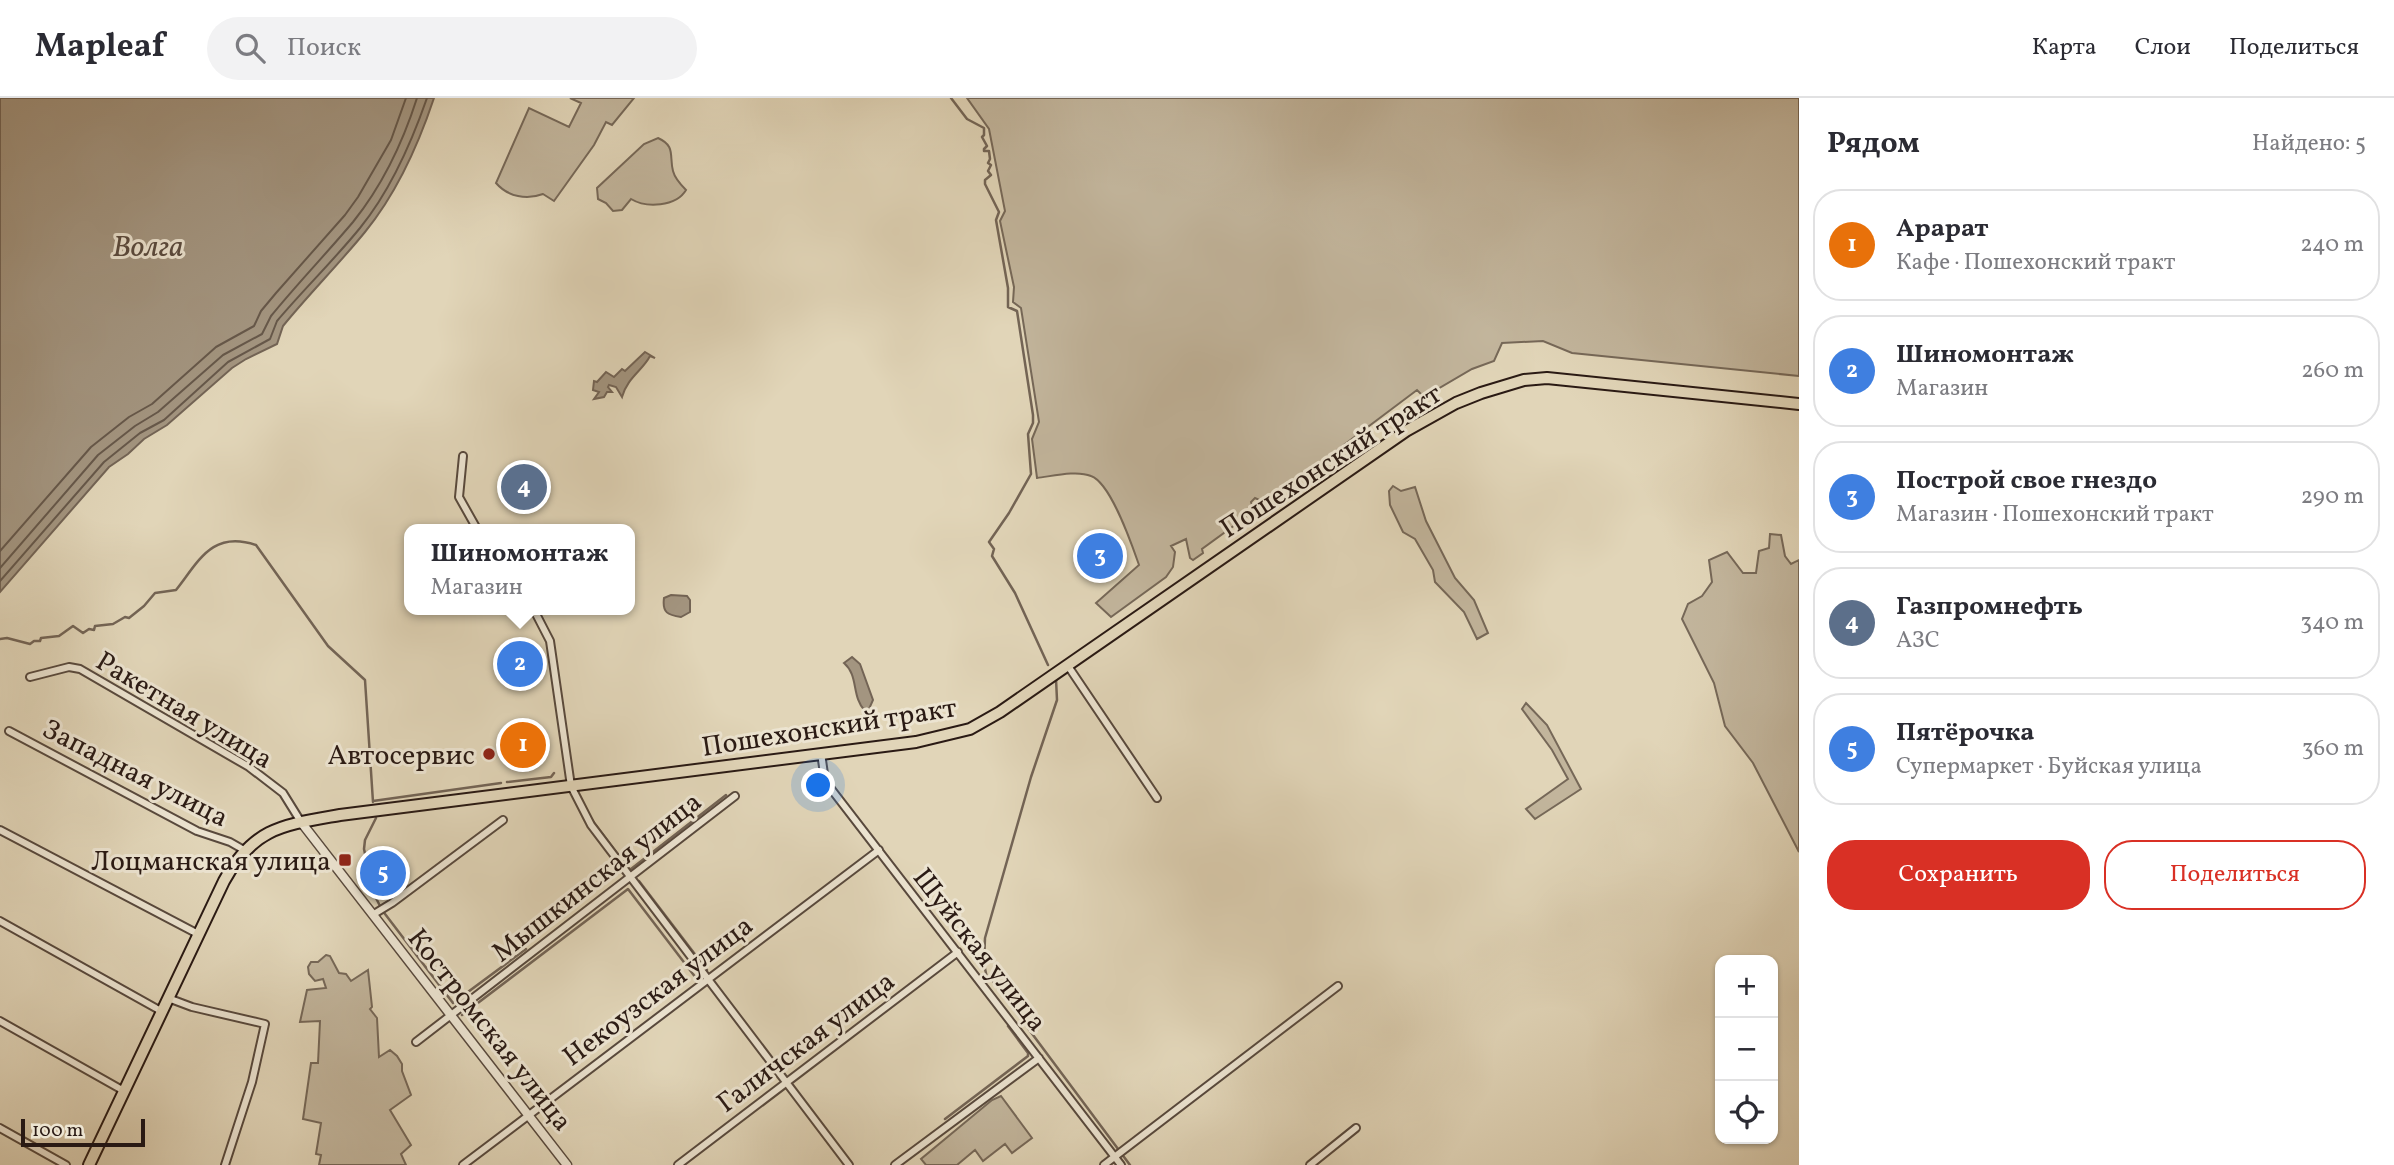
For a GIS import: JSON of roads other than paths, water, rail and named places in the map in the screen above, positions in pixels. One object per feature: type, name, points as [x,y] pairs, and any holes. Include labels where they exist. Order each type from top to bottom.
[{"type":"main road","name":"Пошехонский тракт","points":[[244,850],[266,833],[301,822],[340,815],[916,742],[970,729],[1068,666],[1406,431],[1456,403],[1516,382],[1547,378],[1566,379],[1799,404]]},
{"type":"main road","points":[[89,1165],[228,872],[244,850]]},
{"type":"street","points":[[463,456],[459,497],[474,524]]},
{"type":"street","points":[[537,615],[550,641],[571,786],[591,825],[849,1165]]},
{"type":"street","points":[[1068,666],[1157,798]]},
{"type":"street","name":"Ракетная улица","points":[[30,677],[69,667],[80,669],[249,767],[283,793],[301,822]]},
{"type":"street","name":"Западная улица","points":[[9,731],[197,831],[244,850]]},
{"type":"street","name":"Шуйская улица","points":[[821,753],[825,781],[1039,1058],[1119,1154],[1121,1165]]},
{"type":"street","name":"Мышкинская улица","points":[[416,1042],[735,796]]},
{"type":"street","points":[[374,914],[503,820]]},
{"type":"street","name":"Костромская улица","points":[[301,822],[567,1165]]},
{"type":"street","points":[[0,830],[198,934]]},
{"type":"street","name":"Некоузская улица","points":[[463,1165],[879,850]]},
{"type":"street","points":[[0,921],[161,1012]]},
{"type":"street","name":"Галичская улица","points":[[678,1165],[958,952]]},
{"type":"street","points":[[1104,1165],[1338,986]]},
{"type":"street","points":[[168,998],[192,1007],[265,1024],[252,1082],[225,1165]]},
{"type":"street","points":[[0,1021],[124,1091]]},
{"type":"street","points":[[895,1165],[1039,1058]]},
{"type":"street","points":[[0,1128],[66,1165]]},
{"type":"street","points":[[1310,1165],[1356,1128]]},
{"type":"water","name":"Волга","points":[[0,98],[434,98],[414,151],[387,201],[355,244],[283,326],[277,344],[232,368],[167,425],[144,439],[109,467],[0,592]]},
{"type":"water","points":[[645,352],[655,358],[650,356],[624,390],[622,397],[616,387],[609,385],[612,392],[594,399],[599,392],[593,390],[594,381],[597,382],[606,372],[614,377],[622,369],[625,371]]},
{"type":"water","points":[[671,595],[687,596],[690,600],[690,612],[681,617],[667,612],[664,598]]},
{"type":"water","points":[[852,657],[860,664],[873,700],[865,711],[858,699],[852,674],[844,663]]},
{"type":"waterway","points":[[951,98],[967,119],[984,128],[982,137],[987,146],[984,151],[989,151],[988,163],[991,165],[988,171],[991,175],[985,180],[985,184],[999,212],[996,220],[1008,288],[1008,307],[1017,311],[1033,415],[1028,434],[1031,474],[989,542],[994,549],[992,556],[1015,593],[1048,665]]},
{"type":"waterway","points":[[0,639],[7,638],[30,644],[40,641],[41,638],[59,636],[73,626],[83,633],[89,629],[94,630],[95,626],[113,624],[125,617],[129,618],[155,593],[176,590],[200,559],[217,545],[241,541],[256,545],[328,646],[365,680],[373,802]]},
{"type":"waterway","points":[[1056,679],[1057,700],[1031,777],[985,938],[984,964],[987,978],[992,980],[1130,1165]]},
{"type":"waterway","points":[[507,782],[551,777],[554,773]]},
{"type":"waterway","points":[[373,801],[501,783]]},
{"type":"waterway","points":[[592,820],[631,869],[726,795]]},
{"type":"waterway","points":[[376,818],[365,840],[364,849],[369,872],[368,882],[380,906]]},
{"type":"waterway","points":[[639,881],[707,970]]},
{"type":"waterway","points":[[462,1015],[628,889],[696,978]]},
{"type":"waterway","points":[[382,910],[453,1003],[526,949]]},
{"type":"waterway","points":[[945,1119],[1028,1056],[1008,1026]]},
{"type":"place","name":"Газпромнефть","points":[[524,487]]},
{"type":"place","name":"Построй свое гнездо","points":[[1100,556]]},
{"type":"place","name":"Шиномонтаж","points":[[520,664]]},
{"type":"place","name":"Арарат","points":[[523,745]]},
{"type":"place","name":"Автосервис","points":[[489,754]]},
{"type":"place","name":"Лоцманская улица","points":[[345,860]]},
{"type":"place","name":"Пятёрочка","points":[[383,873]]}]
